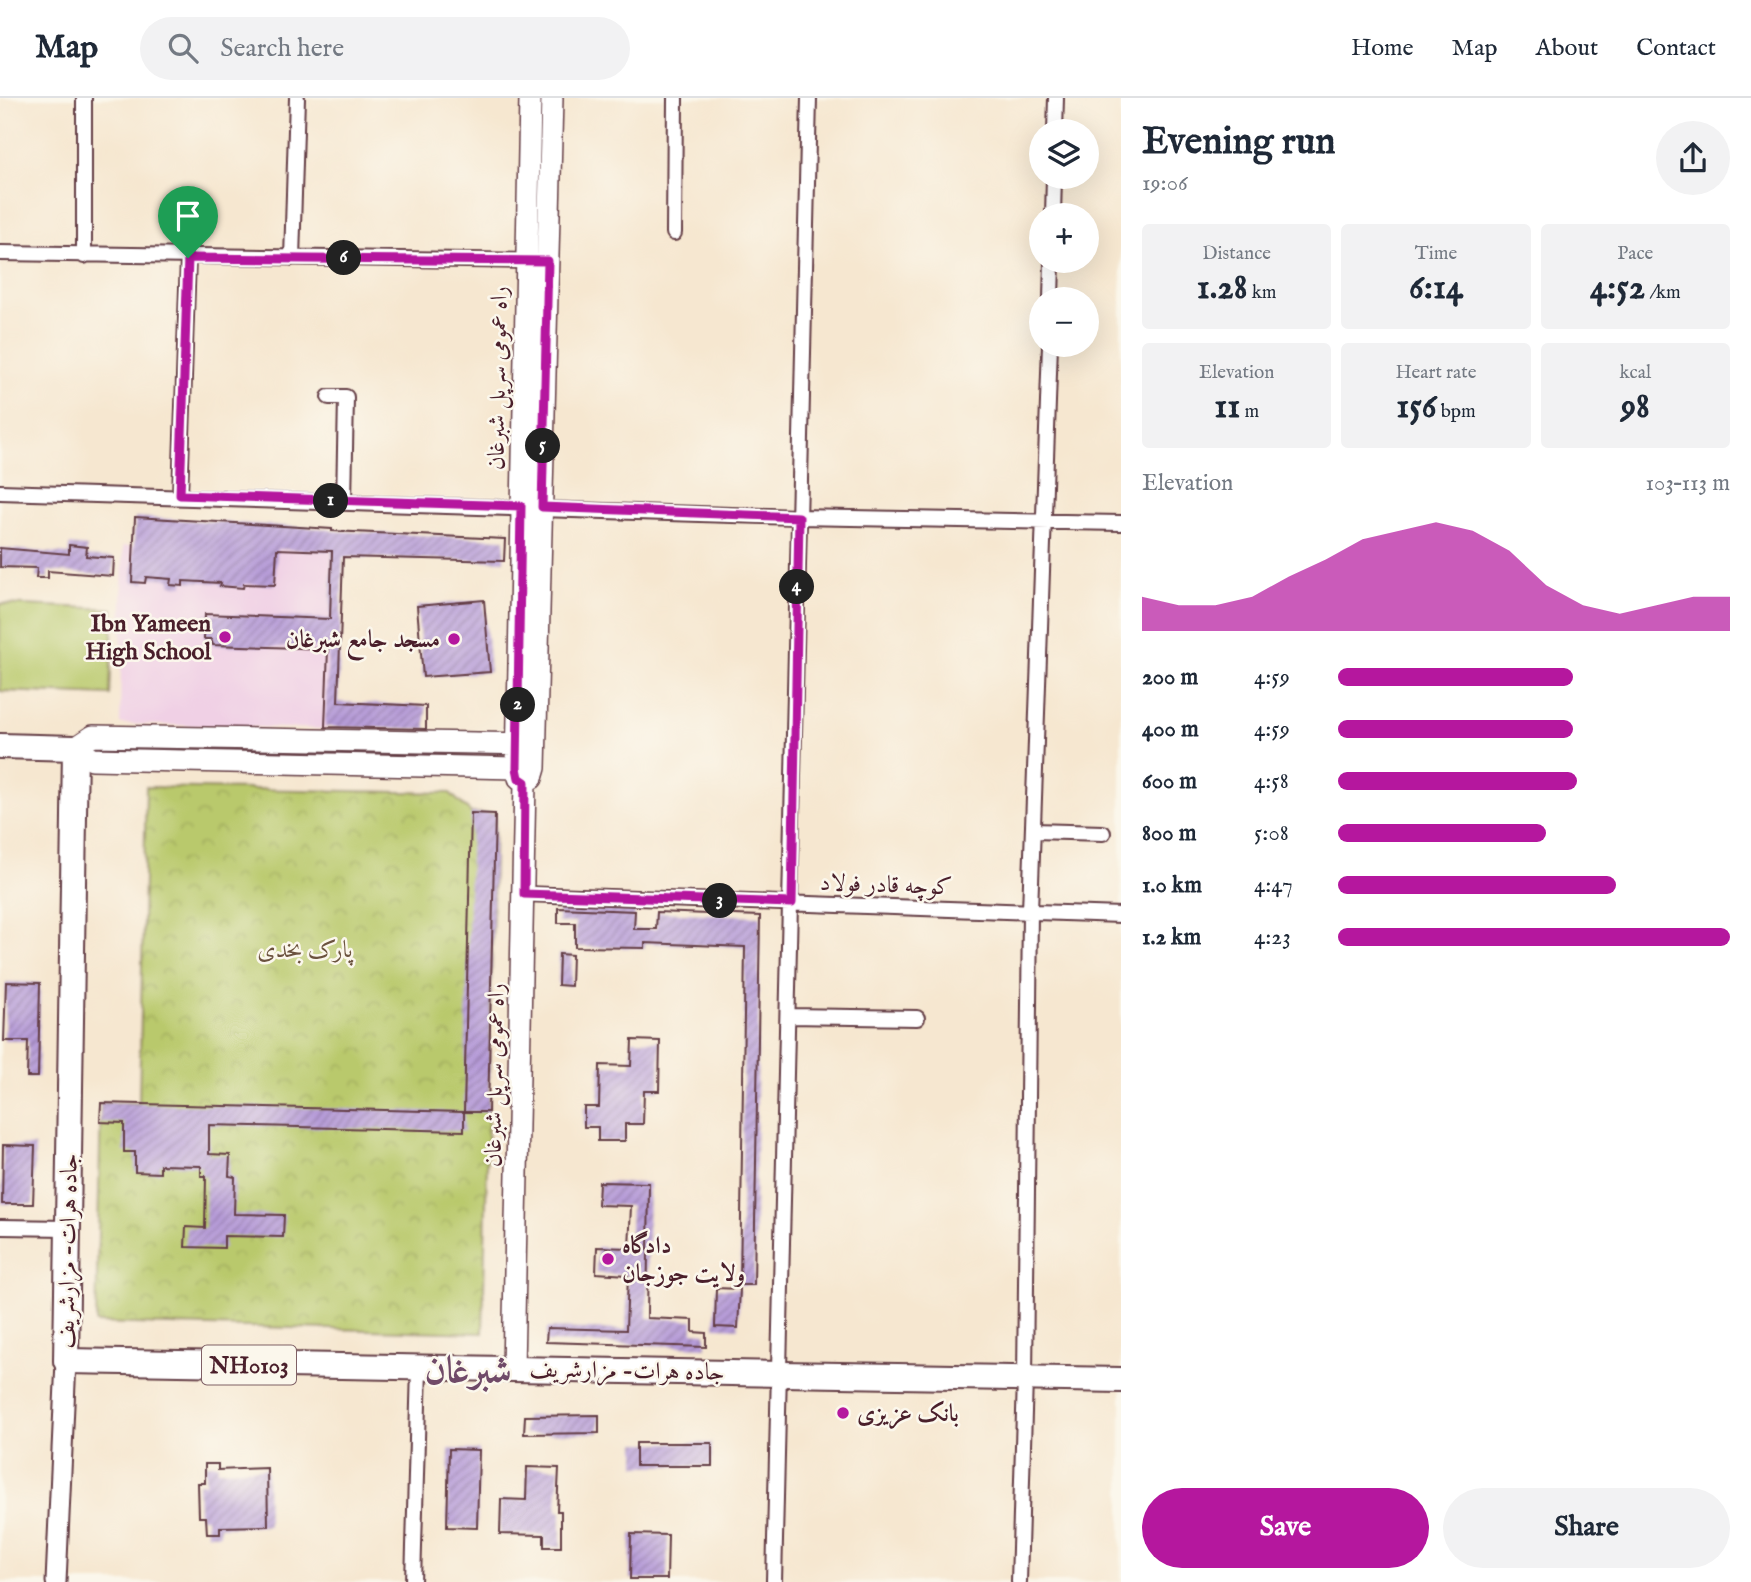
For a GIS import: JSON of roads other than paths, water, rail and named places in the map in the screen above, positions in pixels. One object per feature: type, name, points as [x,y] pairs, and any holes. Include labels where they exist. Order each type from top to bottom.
[{"type":"highway","points":[[0,746],[75,748]]},
{"type":"highway","name":"جاده هرات- مزارشریف","points":[[75,748],[66,1361],[1121,1380]]},
{"type":"main road","name":"راه عمومی سرپل شبرغان","points":[[513,1369],[524,894],[521,775],[526,744],[531,507],[526,260],[530,98]]},
{"type":"main road","name":"راه عمومی سرپل شبرغان","points":[[531,507],[548,261],[552,98]]},
{"type":"main road","points":[[521,775],[92,760],[75,748],[93,736],[526,744]]},
{"type":"street","points":[[83,256],[85,98]]},
{"type":"street","points":[[292,258],[297,98]]},
{"type":"street","points":[[674,233],[676,98]]},
{"type":"street","points":[[774,1582],[809,98]]},
{"type":"street","points":[[1055,119],[1056,98]]},
{"type":"street","points":[[0,253],[188,258],[548,261]]},
{"type":"street","points":[[180,495],[188,258]]},
{"type":"street","points":[[1019,1582],[1025,1378],[1030,911],[1046,521],[1050,357]]},
{"type":"street","points":[[329,397],[346,397],[344,502]]},
{"type":"street","points":[[0,492],[180,495],[799,517],[1121,523]]},
{"type":"street","points":[[1034,831],[1103,833]]},
{"type":"street","name":"کوچه قادر فولاد","points":[[524,894],[1121,915]]},
{"type":"street","points":[[789,1016],[917,1018]]},
{"type":"street","points":[[0,1227],[68,1228]]},
{"type":"street","points":[[56,1582],[66,1361]]},
{"type":"street","points":[[414,1582],[419,1368]]},
{"type":"place","name":"Ibn Yameen High School","points":[[225,637]]},
{"type":"place","name":"مسجد جامع شبرغان","points":[[454,639]]},
{"type":"place","name":"دادگاه ولایت جوزجان","points":[[608,1259]]},
{"type":"place","name":"بانک عزیزی","points":[[843,1413]]},
{"type":"district","name":"شبرغان","points":[[468,1369]]},
{"type":"park label","name":"پارک بخدی","points":[[305,949]]}]
